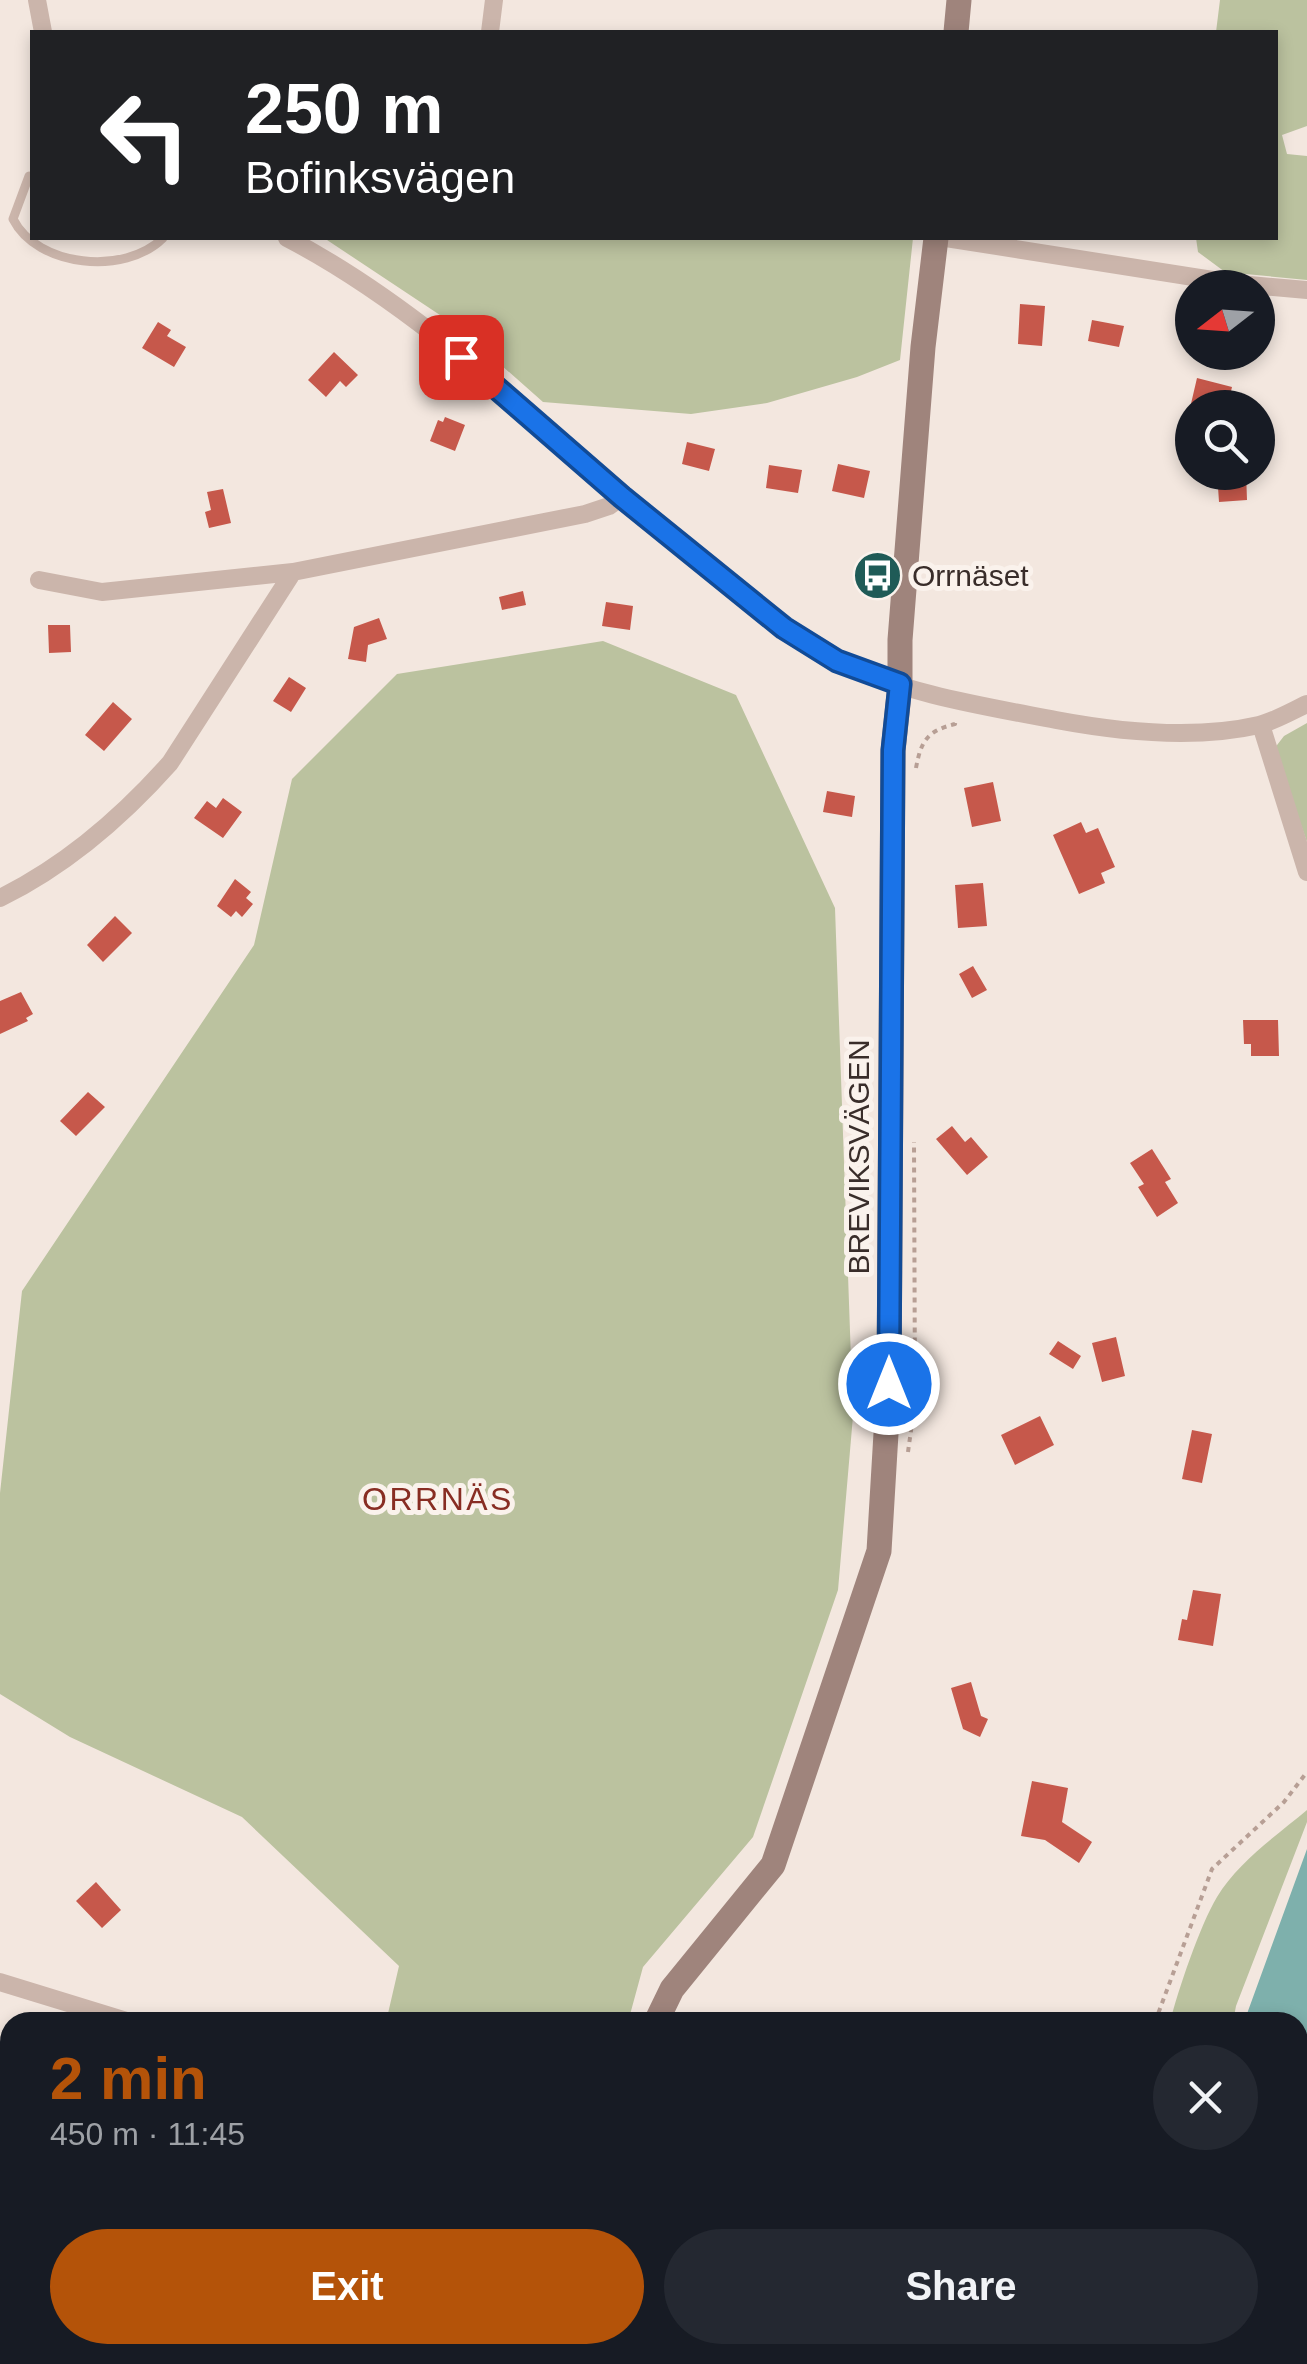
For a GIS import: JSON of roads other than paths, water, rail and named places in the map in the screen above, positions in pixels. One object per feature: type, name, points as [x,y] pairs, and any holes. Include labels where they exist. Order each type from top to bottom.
[{"type":"main road","points":[[956,30],[959,0]]},
{"type":"main road","name":"BREVIKSVÄGEN","points":[[661,2012],[672,1989],[773,1865],[879,1551],[889,1384],[893,750],[922,347],[936,240]]},
{"type":"street","points":[[37,0],[42,30]]},
{"type":"street","points":[[490,30],[494,0]]},
{"type":"street","points":[[290,240],[378,293],[424,327],[622,497],[784,628],[837,661],[962,702],[1108,730],[1208,732],[1261,725],[1307,704]]},
{"type":"street","points":[[959,240],[1238,284],[1307,290]]},
{"type":"street","points":[[39,580],[102,592],[293,572],[585,514],[622,497]]},
{"type":"street","points":[[0,898],[74,853],[148,788],[170,763],[293,572]]},
{"type":"street","points":[[1261,725],[1307,872]]},
{"type":"street","points":[[0,1982],[98,2012]]},
{"type":"lane","points":[[29,176],[13,219],[21,236],[56,256],[118,260],[136,255],[159,240]]},
{"type":"water","points":[[1307,1849],[1307,2012],[1248,2012]]},
{"type":"place","name":"Orrnäset","points":[[877,575]]},
{"type":"district","name":"ORRNÄS","points":[[438,1499]]}]
